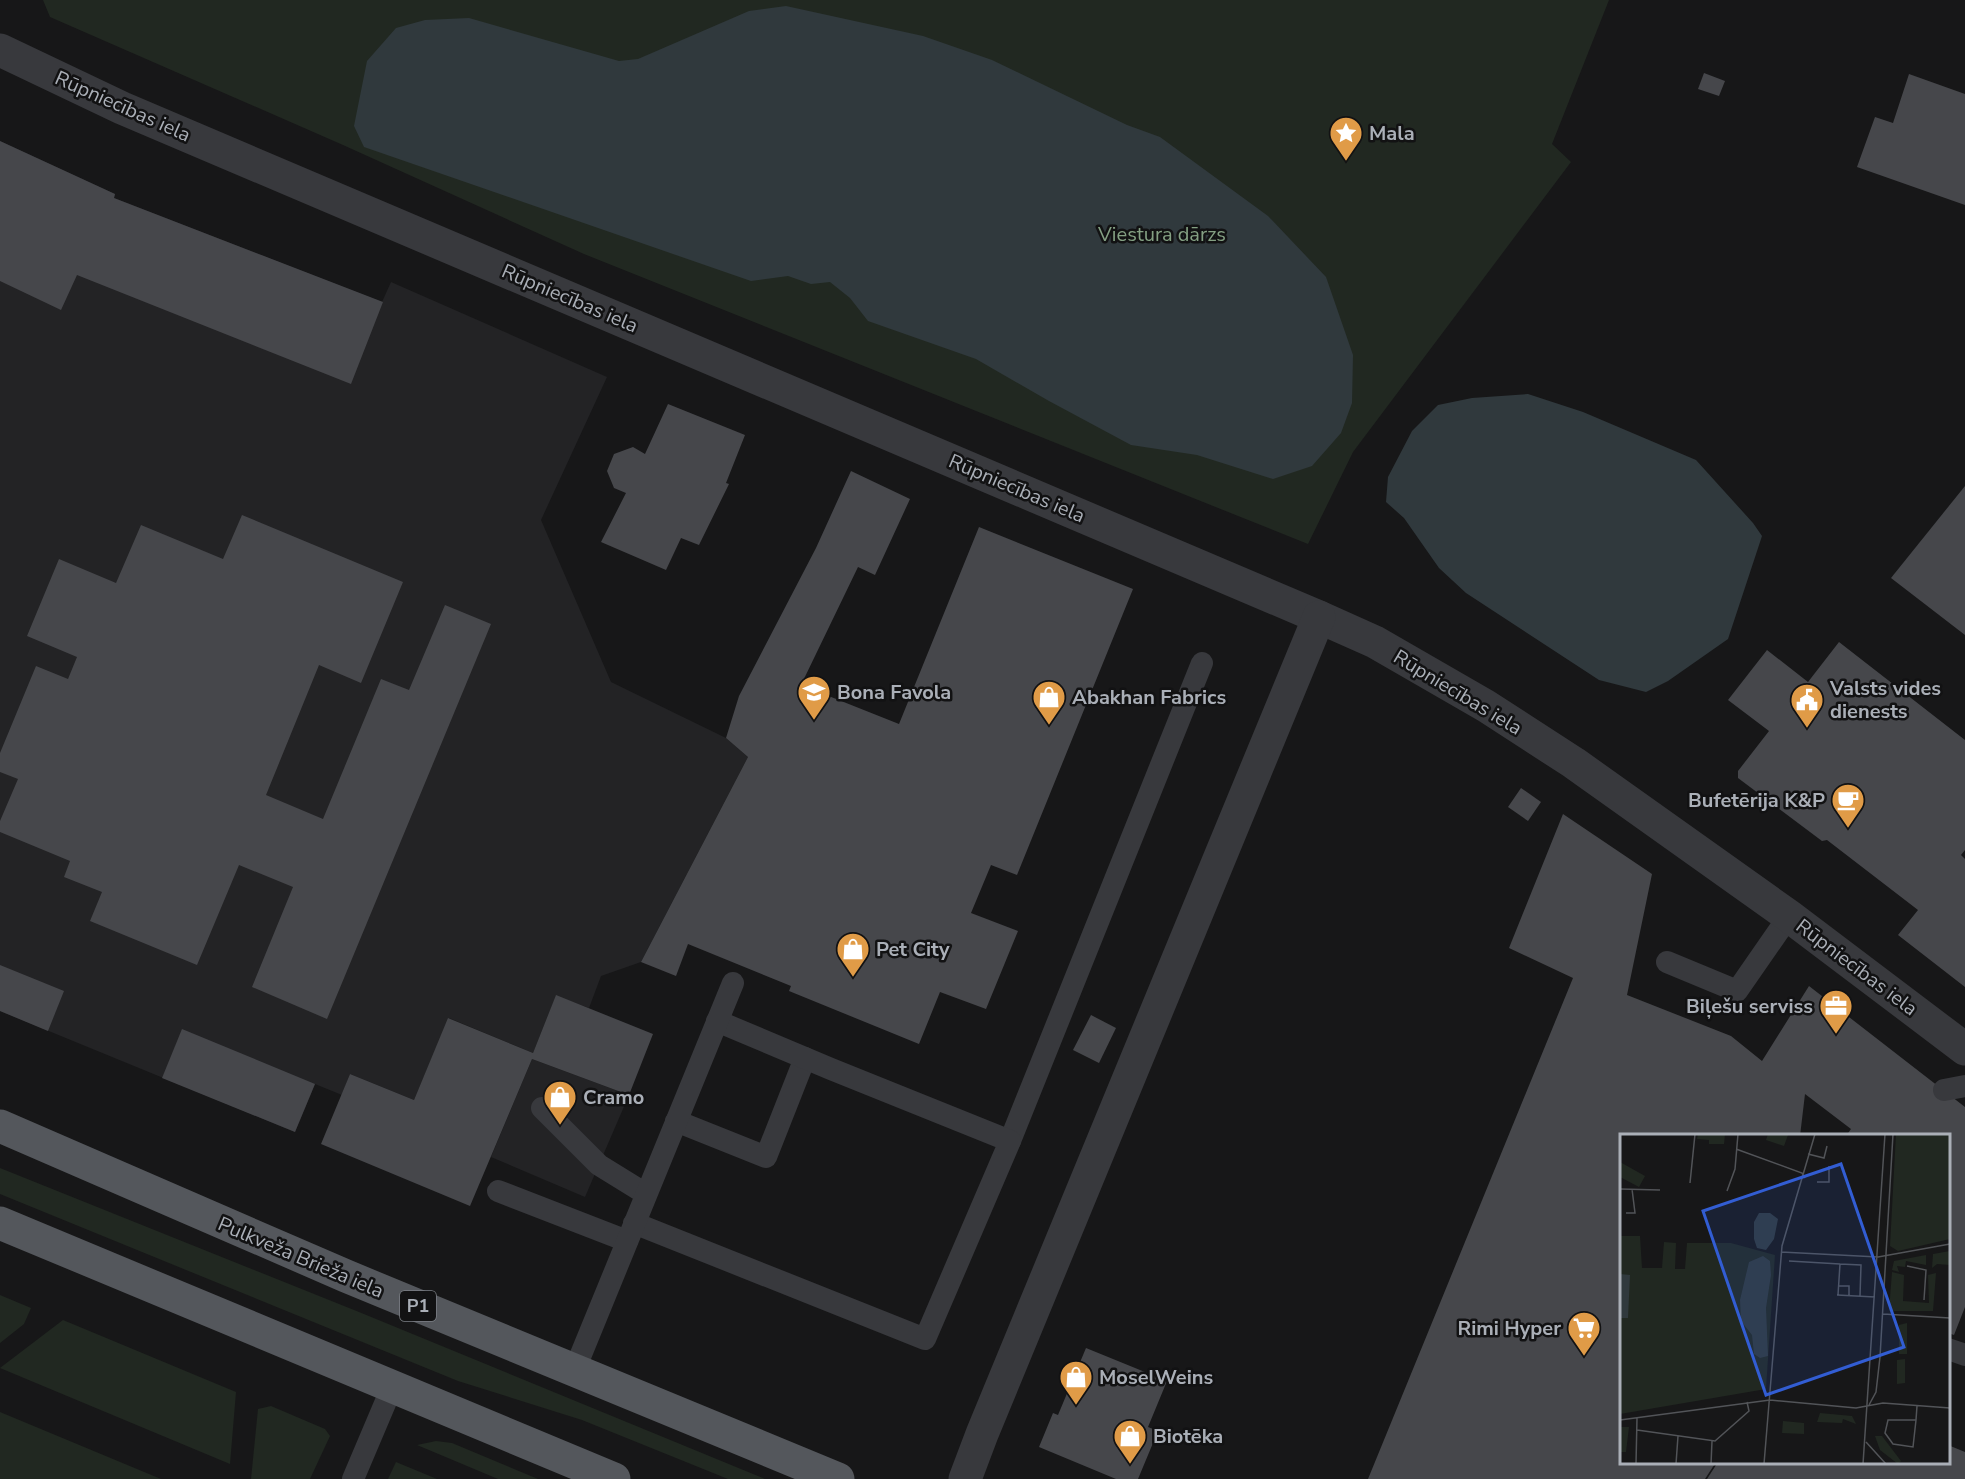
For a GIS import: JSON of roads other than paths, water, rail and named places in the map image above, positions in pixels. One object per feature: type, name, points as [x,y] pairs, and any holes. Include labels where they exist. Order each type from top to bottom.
[{"type":"main road","name":"Pulkveža Brieža iela","points":[[0,1126],[346,1276],[838,1479]]},
{"type":"main road","points":[[0,1223],[614,1479]]},
{"type":"street","name":"Rūpniecības iela","points":[[0,50],[122,108],[1319,616],[1374,642],[1486,706],[1574,763],[1789,916],[1965,1049]]},
{"type":"street","points":[[965,1479],[1319,616]]},
{"type":"lane","points":[[498,1191],[630,1232],[925,1339],[1010,1141],[1202,663]]},
{"type":"lane","points":[[1667,962],[1737,991],[1789,916]]},
{"type":"lane","points":[[575,1370],[733,983]]},
{"type":"lane","points":[[717,1021],[1010,1141]]},
{"type":"lane","points":[[676,1121],[766,1157],[805,1058]]},
{"type":"lane","points":[[542,1108],[598,1165],[646,1194]]},
{"type":"lane","points":[[1950,1350],[1965,1355]]},
{"type":"lane","points":[[353,1479],[392,1387]]},
{"type":"place","name":"Mala","points":[[1346,162]]},
{"type":"place","name":"Bona Favola","points":[[814,721]]},
{"type":"place","name":"Abakhan Fabrics","points":[[1049,726]]},
{"type":"place","name":"Valsts vides dienests","points":[[1807,729]]},
{"type":"place","name":"Bufetērija K&P","points":[[1848,829]]},
{"type":"place","name":"Pet City","points":[[853,978]]},
{"type":"place","name":"Biļešu serviss","points":[[1836,1035]]},
{"type":"place","name":"Cramo","points":[[560,1126]]},
{"type":"place","name":"Rimi Hyper","points":[[1584,1357]]},
{"type":"place","name":"MoselWeins","points":[[1076,1406]]},
{"type":"place","name":"Biotēka","points":[[1130,1465]]},
{"type":"park label","name":"Viestura dārzs","points":[[1162,234]]}]
